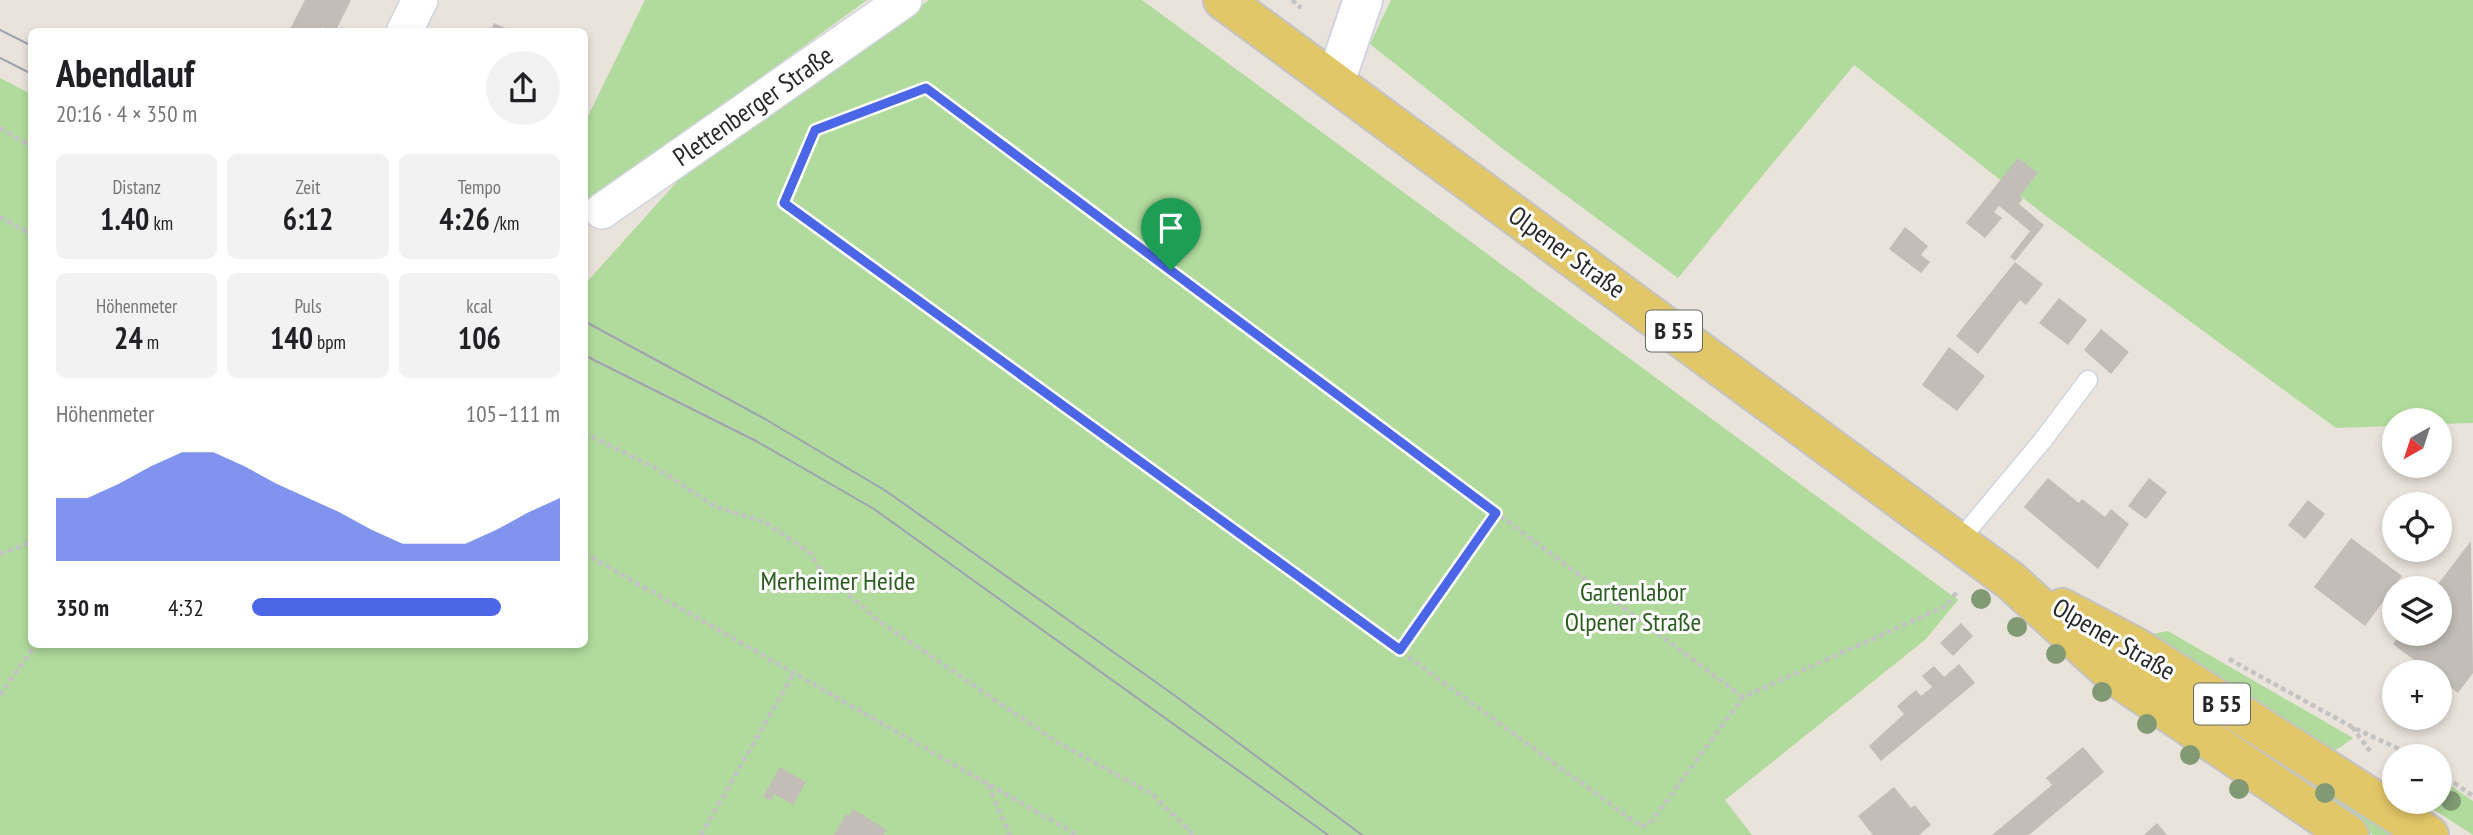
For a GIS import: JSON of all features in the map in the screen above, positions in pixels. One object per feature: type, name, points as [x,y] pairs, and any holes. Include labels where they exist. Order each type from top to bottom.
[{"type":"main road","name":"Olpener Straße","points":[[1223,0],[2011,581],[2115,676],[2323,823],[2349,835]]},
{"type":"main road","points":[[1335,82],[1363,0]]},
{"type":"main road","name":"Olpener Straße","points":[[2011,581],[2134,646],[2429,835]]},
{"type":"street","points":[[406,28],[420,0]]},
{"type":"street","name":"Plettenberger Straße","points":[[602,211],[904,0]]},
{"type":"lane","points":[[1958,542],[2043,440],[2088,380]]},
{"type":"path","points":[[1743,697],[926,88],[815,130],[784,203],[1642,827],[1651,822],[1743,697],[1946,606],[1957,592]]},
{"type":"path","points":[[0,128],[28,145]]},
{"type":"path","points":[[0,217],[28,232]]},
{"type":"path","points":[[588,435],[656,468],[716,507],[765,522],[810,553],[822,572],[879,621],[1058,741],[1152,794],[1194,835]]},
{"type":"path","points":[[1400,650],[1496,513]]},
{"type":"path","points":[[0,554],[28,544]]},
{"type":"path","points":[[588,555],[1077,835]]},
{"type":"path","points":[[0,695],[33,648]]},
{"type":"path","points":[[2222,655],[2352,727],[2388,744]]},
{"type":"path","points":[[701,835],[794,673]]},
{"type":"path","points":[[2452,781],[2473,796]]},
{"type":"path","points":[[988,785],[1010,835]]},
{"type":"green space","points":[[645,0],[867,0],[588,204],[588,116]]},
{"type":"green space","points":[[929,0],[1142,0],[1958,600],[1926,639],[1725,800],[1752,835],[0,835],[0,78],[28,92],[28,648],[588,648],[588,281],[692,165]]},
{"type":"green space","points":[[1391,0],[2473,0],[2473,423],[2452,424],[2452,408],[2382,408],[2382,426],[2336,428],[2046,216],[1854,65],[1678,278],[1503,149],[1370,44]]},
{"type":"green space","points":[[2120,622],[2152,634],[2168,631],[2353,738],[2328,756]]},
{"type":"green space","points":[[2285,763],[2408,835],[2373,835],[2313,796],[2281,767]]},
{"type":"green space","points":[[2452,786],[2473,801],[2473,835],[2441,814],[2452,814]]},
{"type":"building","points":[[305,0],[351,0],[337,28],[291,28]]},
{"type":"building","points":[[494,23],[505,28],[492,28]]},
{"type":"building","points":[[2018,158],[2038,173],[2020,196],[2023,199],[2019,204],[2044,225],[2015,261],[2010,257],[2030,231],[1999,206],[1994,212],[2002,218],[1985,238],[1966,223]]},
{"type":"building","points":[[1905,227],[1928,246],[1921,255],[1930,262],[1921,273],[1889,249]]},
{"type":"building","points":[[2015,262],[2043,284],[2026,305],[2020,300],[1978,354],[1956,336]]},
{"type":"building","points":[[2059,298],[2087,320],[2068,345],[2039,323]]},
{"type":"building","points":[[2101,329],[2129,352],[2111,374],[2084,350]]},
{"type":"building","points":[[1949,347],[1985,376],[1957,411],[1922,385]]},
{"type":"building","points":[[2048,478],[2079,503],[2082,499],[2105,517],[2111,509],[2129,524],[2098,569],[2024,507]]},
{"type":"building","points":[[2149,478],[2167,492],[2146,519],[2128,506]]},
{"type":"building","points":[[2308,500],[2325,514],[2305,539],[2288,525]]},
{"type":"building","points":[[2351,538],[2402,576],[2382,576],[2382,603],[2365,626],[2314,587]]},
{"type":"building","points":[[2471,541],[2473,673],[2458,693],[2452,688],[2452,660],[2414,660],[2396,646],[2452,646],[2452,576],[2444,576]]},
{"type":"building","points":[[1961,623],[1973,636],[1953,656],[1940,643]]},
{"type":"building","points":[[1959,664],[1975,683],[1881,761],[1869,746],[1904,714],[1897,706],[1916,690],[1921,696],[1932,687],[1922,676],[1934,666],[1944,677]]},
{"type":"building","points":[[2083,747],[2104,772],[2029,835],[1992,835],[2052,785],[2046,778]]},
{"type":"building","points":[[780,767],[806,782],[793,805],[774,794],[771,801],[763,797]]},
{"type":"building","points":[[1894,787],[1911,808],[1915,805],[1931,825],[1919,835],[1873,835],[1858,816]]},
{"type":"building","points":[[853,809],[887,830],[883,835],[834,835],[846,814],[849,816]]},
{"type":"building","points":[[2157,823],[2167,835],[2144,835]]},
{"type":"tram line","points":[[0,30],[28,44]]},
{"type":"tram line","points":[[0,58],[28,72]]},
{"type":"tram line","points":[[588,323],[765,419],[886,491],[1174,695],[1362,835]]},
{"type":"tram line","points":[[588,357],[756,441],[874,509],[1328,835]]},
{"type":"route","points":[[926,88],[1171,270],[1496,513],[1400,650],[784,203],[815,130],[926,88]]},
{"type":"park label","name":"Merheimer Heide","points":[[838,581]]},
{"type":"park label","name":"Gartenlabor Olpener Straße","points":[[1633,607]]}]
